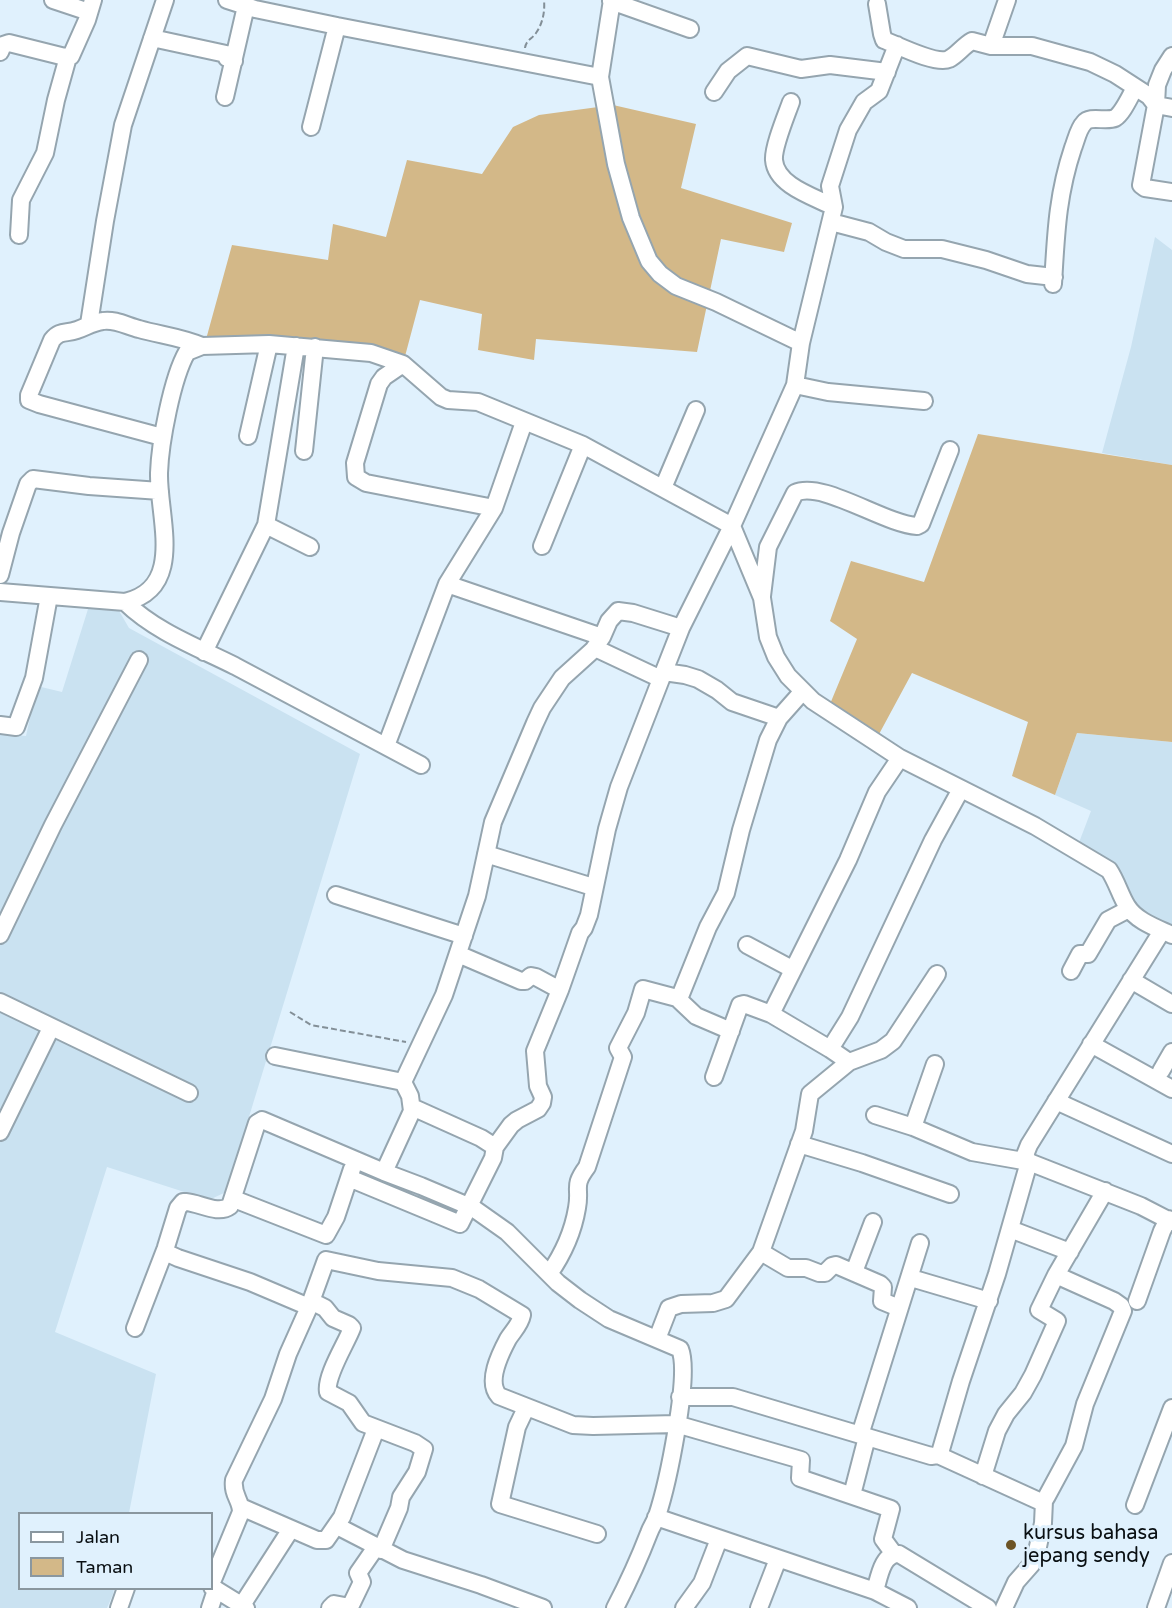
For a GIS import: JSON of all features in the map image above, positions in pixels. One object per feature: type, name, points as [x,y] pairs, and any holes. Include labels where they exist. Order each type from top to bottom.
[{"type":"street","points":[[19,235],[21,200],[45,153],[68,57],[74,51],[91,6],[53,0]]},
{"type":"street","points":[[89,324],[123,126],[165,0]]},
{"type":"street","points":[[227,0],[337,26],[600,77]]},
{"type":"street","points":[[991,46],[1007,0]]},
{"type":"street","points":[[690,29],[611,1],[600,77],[615,164],[631,219],[648,261],[676,286],[716,302],[801,344]]},
{"type":"street","points":[[877,4],[882,37],[897,45],[940,60],[952,57],[972,41],[991,46],[1025,45],[1097,64],[1164,106]]},
{"type":"street","points":[[225,97],[246,6]]},
{"type":"street","points":[[311,127],[337,26]]},
{"type":"street","points":[[152,38],[212,50],[226,54],[227,58],[234,61]]},
{"type":"street","points":[[0,52],[2,46],[8,43],[68,57]]},
{"type":"street","points":[[349,1178],[460,1224],[495,1155],[495,1147],[511,1125],[538,1109],[542,1103],[543,1097],[538,1086],[534,1055],[589,915],[593,887],[619,787],[681,628],[732,526],[795,385],[801,344],[832,214],[830,186],[848,130],[864,102],[879,91],[897,45]]},
{"type":"street","points":[[714,92],[729,71],[747,56],[801,69],[830,65],[887,72]]},
{"type":"street","points":[[1172,56],[1157,85],[1164,106],[1141,185],[1145,188],[1172,192]]},
{"type":"street","points":[[791,102],[774,155],[775,166],[780,176],[790,185],[832,214],[904,249],[942,249],[1053,280],[1055,228],[1063,183],[1084,122],[1114,118],[1119,114],[1135,88]]},
{"type":"street","points":[[162,437],[29,400],[52,340],[60,332],[78,330],[89,324],[109,320],[174,336],[202,346]]},
{"type":"street","points":[[248,436],[269,344]]},
{"type":"street","points":[[0,592],[125,602],[147,593],[158,580],[161,573],[164,543],[159,474],[162,437],[182,360],[187,352],[202,346],[269,344],[371,353],[403,364],[441,397],[448,400],[478,402],[583,445],[732,526],[762,598],[768,637],[776,657],[802,692],[900,758],[1035,826],[1109,870],[1135,916],[1167,933],[1131,980],[1029,1145],[1025,1155],[1029,1162],[989,1301],[973,1341],[938,1455]]},
{"type":"street","points":[[204,652],[266,525],[296,346]]},
{"type":"street","points":[[304,451],[315,347]]},
{"type":"street","points":[[403,364],[384,377],[379,384],[355,463],[356,477],[366,483],[494,508]]},
{"type":"street","points":[[795,385],[828,392],[924,401]]},
{"type":"street","points":[[663,488],[696,410]]},
{"type":"street","points":[[386,746],[447,584],[494,508],[524,422]]},
{"type":"street","points":[[542,546],[583,445]]},
{"type":"street","points":[[762,598],[768,547],[795,493],[802,490],[818,491],[871,512],[917,526],[921,524],[950,450]]},
{"type":"street","points":[[0,575],[11,533],[28,484],[33,479],[89,486],[160,490]]},
{"type":"street","points":[[266,525],[310,547]]},
{"type":"street","points":[[447,584],[598,642],[662,675],[685,675],[698,679],[732,702],[779,718]]},
{"type":"street","points":[[0,725],[16,728],[34,678],[49,596]]},
{"type":"street","points":[[125,602],[152,624],[421,765]]},
{"type":"street","points":[[403,1082],[444,995],[477,896],[493,822],[542,708],[562,678],[598,642],[609,621],[618,611],[633,613],[681,628]]},
{"type":"street","points":[[0,935],[53,825],[139,660]]},
{"type":"street","points":[[679,999],[708,927],[726,893],[741,830],[768,740],[779,718],[802,692]]},
{"type":"street","points":[[771,1014],[848,860],[878,792],[900,758]]},
{"type":"street","points":[[830,1049],[850,1017],[933,840],[961,789]]},
{"type":"street","points":[[486,854],[593,887]]},
{"type":"street","points":[[336,896],[464,936]]},
{"type":"street","points":[[1071,970],[1080,954],[1088,954],[1108,920],[1129,909]]},
{"type":"street","points":[[747,945],[792,969]]},
{"type":"street","points":[[458,954],[523,981],[533,976],[560,990]]},
{"type":"street","points":[[657,1339],[669,1308],[681,1304],[713,1303],[726,1299],[761,1252],[804,1131],[810,1094],[849,1062],[881,1050],[893,1041],[937,974]]},
{"type":"street","points":[[1131,980],[1172,1004]]},
{"type":"street","points":[[549,1274],[565,1249],[577,1209],[578,1178],[587,1167],[623,1057],[618,1048],[636,1013],[643,989],[679,999],[696,1016],[731,1031]]},
{"type":"street","points":[[0,1002],[189,1093]]},
{"type":"street","points":[[714,1077],[740,1005],[771,1014],[849,1062]]},
{"type":"street","points":[[0,1132],[51,1028]]},
{"type":"street","points":[[1091,1044],[1172,1089]]},
{"type":"street","points":[[1161,1071],[1172,1052]]},
{"type":"street","points":[[274,1056],[403,1082]]},
{"type":"street","points":[[913,1127],[935,1064]]},
{"type":"street","points":[[384,1172],[410,1118],[412,1107],[410,1096],[403,1082]]},
{"type":"street","points":[[1056,1101],[1172,1155]]},
{"type":"street","points":[[412,1107],[481,1138],[495,1147]]},
{"type":"street","points":[[875,1115],[913,1127],[972,1152],[1029,1162],[1105,1191],[1170,1220],[1159,1239],[1137,1300]]},
{"type":"street","points":[[135,1328],[165,1250],[178,1208],[183,1202],[196,1203],[214,1209],[224,1209],[230,1206],[259,1121],[262,1120],[470,1206],[507,1232],[549,1274],[580,1300],[609,1319],[677,1346],[681,1352],[683,1376],[680,1397],[657,1517],[632,1576],[615,1608]]},
{"type":"street","points":[[799,1144],[950,1194]]},
{"type":"street","points":[[234,1199],[326,1235],[336,1216],[356,1160]]},
{"type":"street","points":[[983,1476],[997,1431],[1033,1375],[1057,1321],[1039,1310],[1056,1275],[1105,1191]]},
{"type":"street","points":[[854,1272],[873,1222]]},
{"type":"street","points":[[1010,1229],[1070,1252]]},
{"type":"street","points":[[852,1495],[863,1436],[920,1243]]},
{"type":"street","points":[[165,1250],[178,1258],[325,1308],[333,1317],[349,1325],[352,1328],[327,1386],[328,1392],[345,1400],[360,1420],[376,1429],[414,1443],[422,1447],[424,1451],[417,1472],[401,1497],[399,1508],[378,1548],[358,1573],[362,1582],[350,1607],[334,1604],[330,1608]]},
{"type":"street","points":[[761,1252],[788,1268],[806,1268],[824,1274],[836,1265],[854,1272],[880,1284],[883,1287],[882,1301],[900,1308]]},
{"type":"street","points":[[291,1529],[244,1607],[213,1586],[241,1512],[241,1507],[234,1494],[234,1480],[270,1407],[288,1354],[326,1260],[378,1271],[452,1278],[479,1289],[522,1315],[521,1322],[506,1344],[494,1374],[493,1385],[499,1396],[573,1425],[676,1424],[801,1460],[800,1478],[891,1509],[883,1539],[894,1554]]},
{"type":"street","points":[[1004,1608],[1016,1582],[1031,1565],[1035,1556],[1043,1523],[1044,1501],[1074,1446],[1085,1404],[1123,1311],[1121,1306],[1114,1301],[1056,1275]]},
{"type":"street","points":[[911,1278],[989,1301]]},
{"type":"street","points":[[680,1397],[733,1397],[931,1456],[938,1455],[1039,1501],[1044,1501]]},
{"type":"street","points":[[1135,1505],[1172,1407]]},
{"type":"street","points":[[526,1408],[518,1427],[500,1504],[597,1534]]},
{"type":"street","points":[[241,1507],[324,1541],[337,1526],[376,1429]]},
{"type":"street","points":[[657,1517],[875,1591],[908,1608]]},
{"type":"street","points":[[337,1526],[414,1564],[543,1608]]},
{"type":"street","points":[[684,1608],[702,1583],[719,1539]]},
{"type":"street","points":[[875,1591],[886,1559],[899,1554],[988,1608]]},
{"type":"street","points":[[759,1608],[778,1558]]},
{"type":"street","points":[[1156,1608],[1172,1563]]},
{"type":"street","points":[[119,1608],[125,1590]]},
{"type":"street","points":[[210,1608],[212,1590]]},
{"type":"path","points":[[524,62],[526,43],[536,33],[542,21],[544,0]]},
{"type":"path","points":[[290,1012],[311,1025],[420,1045]]},
{"type":"shaded area","points":[[1155,237],[1172,250],[1172,465],[1102,453],[1131,347]]},
{"type":"shaded area","points":[[88,609],[118,609],[129,628],[360,754],[226,1192],[209,1200],[107,1167],[55,1332],[156,1374],[129,1512],[18,1512],[18,1590],[114,1590],[113,1594],[107,1608],[0,1608],[0,734],[26,736],[37,686],[62,692]]},
{"type":"shaded area","points":[[1077,733],[1172,742],[1172,933],[1127,918],[1117,880],[1075,853],[1091,811],[1055,795]]},
{"type":"green space","points":[[613,105],[696,124],[681,188],[792,223],[784,252],[721,239],[697,352],[536,339],[534,360],[478,350],[482,314],[420,300],[404,360],[205,343],[232,245],[328,260],[333,224],[386,237],[407,160],[482,174],[513,127],[539,115]]},
{"type":"green space","points":[[978,434],[1172,465],[1172,742],[1077,733],[1055,795],[1012,776],[1028,722],[912,673],[878,736],[830,704],[857,639],[830,621],[851,561],[924,582]]},
{"type":"place","name":"kursus bahasa jepang sendy","points":[[1011,1545]]}]
